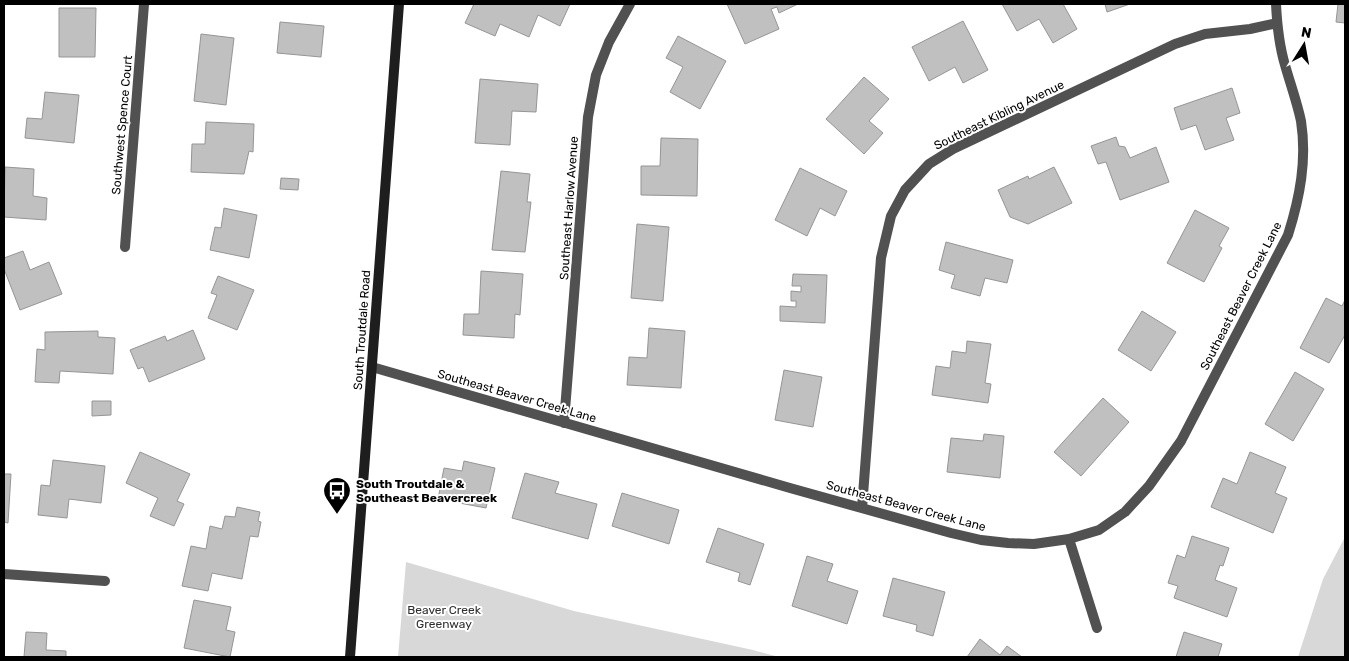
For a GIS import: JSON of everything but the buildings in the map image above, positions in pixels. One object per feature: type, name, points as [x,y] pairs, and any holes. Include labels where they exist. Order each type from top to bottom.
[{"type":"main road","name":"South Troutdale Road","points":[[350,657],[399,4]]},
{"type":"street","name":"Southwest Spence Court","points":[[125,247],[144,4]]},
{"type":"street","name":"Southeast Harlow Avenue","points":[[564,423],[588,117],[596,75],[609,42],[630,4]]},
{"type":"street","name":"Southeast Beaver Creek Lane","points":[[372,366],[564,423],[981,540],[1008,544],[1034,544],[1069,539],[1099,530],[1125,512],[1155,479],[1181,441],[1288,235],[1297,207],[1302,178],[1303,149],[1300,120],[1284,62],[1277,23],[1276,4]]},
{"type":"street","name":"Southeast Kibling Avenue","points":[[862,508],[881,258],[891,216],[905,190],[929,164],[953,149],[1175,44],[1206,34],[1250,29],[1277,23]]},
{"type":"street","points":[[1069,539],[1097,628]]},
{"type":"street","points":[[4,574],[105,580]]},
{"type":"green space","points":[[1345,537],[1345,657],[1298,657],[1323,579]]},
{"type":"green space","name":"Beaver Creek Greenway","points":[[406,562],[574,611],[779,657],[398,657]]},
{"type":"place","name":"South Troutdale & Southeast Beavercreek","points":[[337,515]]}]
